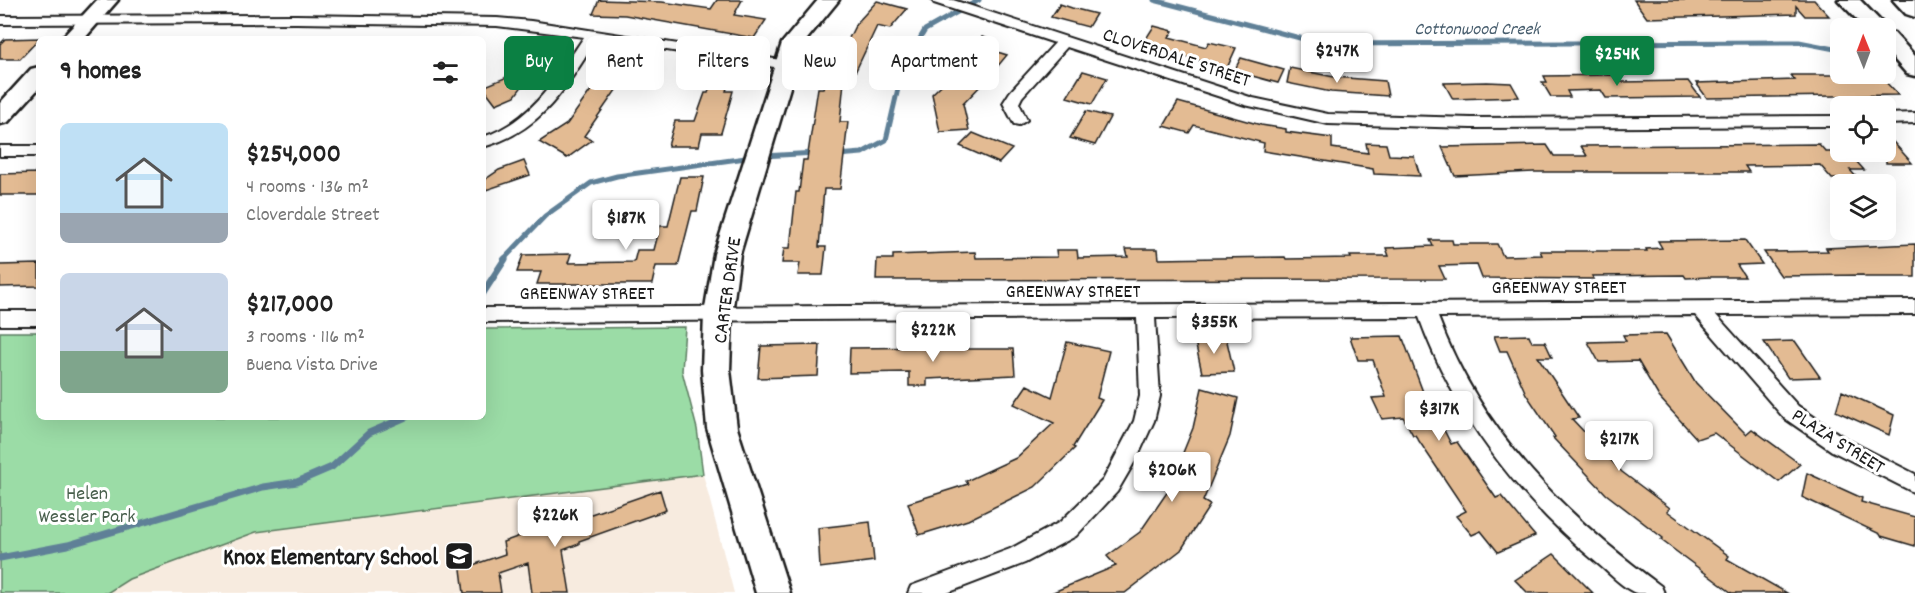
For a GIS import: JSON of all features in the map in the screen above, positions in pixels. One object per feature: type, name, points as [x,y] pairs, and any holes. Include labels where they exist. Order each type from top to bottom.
[{"type":"highway","points":[[1905,0],[1915,9]]},
{"type":"street","points":[[75,36],[108,0]]},
{"type":"street","name":"CARTER DRIVE","points":[[799,36],[829,0]]},
{"type":"street","points":[[1848,0],[1866,18]]},
{"type":"street","name":"CLOVERDALE STREET","points":[[945,2],[1250,102],[1328,119],[1459,123],[1830,121]]},
{"type":"street","points":[[0,20],[296,19],[497,22],[593,34],[782,64]]},
{"type":"street","points":[[486,141],[511,133],[536,113],[556,90],[593,34]]},
{"type":"street","points":[[1019,120],[1011,103],[1015,95],[1064,42]]},
{"type":"street","points":[[1896,49],[1915,69]]},
{"type":"street","points":[[0,117],[36,77]]},
{"type":"street","name":"CARTER DRIVE","points":[[773,593],[722,428],[716,370],[718,314],[727,254],[782,80]]},
{"type":"street","points":[[1896,119],[1915,118]]},
{"type":"street","points":[[0,151],[36,151]]},
{"type":"street","name":"GREENWAY STREET","points":[[486,315],[1915,307]]},
{"type":"street","name":"PLAZA STREET","points":[[1699,308],[1791,412],[1839,445],[1915,484]]},
{"type":"street","points":[[1426,310],[1441,351],[1459,387],[1483,426],[1556,513],[1635,581],[1653,593]]},
{"type":"street","points":[[919,593],[1017,556],[1068,529],[1110,486],[1144,421],[1150,396],[1146,312]]},
{"type":"street","points":[[0,318],[36,318]]},
{"type":"shaded area","name":"Knox Elementary School","points":[[703,474],[734,593],[107,593],[129,579],[256,532]]},
{"type":"green space","name":"Helen Wessler Park","points":[[685,327],[682,371],[697,429],[703,474],[256,532],[129,579],[107,593],[0,593],[0,332],[36,332],[36,420],[486,420],[486,329]]},
{"type":"building","points":[[599,0],[662,2],[711,9],[717,0],[742,0],[734,15],[766,20],[755,36],[743,36],[625,15],[593,14]]},
{"type":"building","points":[[1634,0],[1814,0],[1829,16],[1805,16],[1796,6],[1796,14],[1647,18]]},
{"type":"building","points":[[877,1],[907,9],[890,29],[877,26],[872,36],[869,36],[869,43],[857,68],[857,36],[850,36],[856,24]]},
{"type":"building","points":[[1060,4],[1096,14],[1088,27],[1051,17]]},
{"type":"building","points":[[1154,26],[1173,31],[1169,37],[1206,47],[1209,42],[1236,48],[1227,68],[1142,45]]},
{"type":"building","points":[[36,38],[36,42],[20,59],[0,59],[0,44],[5,39]]},
{"type":"building","points":[[999,52],[1007,55],[999,65]]},
{"type":"building","points":[[1241,58],[1284,70],[1278,83],[1234,71]]},
{"type":"building","points":[[1290,68],[1334,77],[1385,81],[1388,96],[1331,92],[1287,83]]},
{"type":"building","points":[[1083,71],[1107,78],[1092,104],[1067,97]]},
{"type":"building","points":[[1615,75],[1620,82],[1688,81],[1700,97],[1606,98],[1601,90],[1567,91],[1570,97],[1551,97],[1542,82],[1547,82],[1544,76]]},
{"type":"building","points":[[1791,75],[1830,75],[1830,84],[1888,84],[1898,95],[1707,98],[1696,83],[1795,80]]},
{"type":"building","points":[[504,78],[504,90],[519,90],[515,96],[496,104],[486,91],[486,86]]},
{"type":"building","points":[[1444,83],[1511,83],[1519,97],[1453,99]]},
{"type":"building","points":[[591,90],[616,90],[584,136],[592,140],[567,158],[539,142],[567,124]]},
{"type":"building","points":[[709,90],[733,91],[721,133],[702,133],[699,146],[668,146],[675,121],[695,121],[705,93]]},
{"type":"building","points":[[818,90],[843,90],[840,122],[848,122],[840,189],[824,189],[819,247],[826,247],[823,275],[798,275],[800,263],[782,263],[784,248],[790,248],[796,192],[799,192],[803,160],[807,160]]},
{"type":"building","points":[[936,90],[976,90],[963,104],[969,130],[940,132],[932,94]]},
{"type":"building","points":[[1178,102],[1261,125],[1286,129],[1286,132],[1332,138],[1332,148],[1368,153],[1366,143],[1386,144],[1389,155],[1414,156],[1420,176],[1374,174],[1373,169],[1263,151],[1264,143],[1194,125],[1189,133],[1164,126]]},
{"type":"building","points":[[1086,111],[1110,117],[1095,145],[1070,138]]},
{"type":"building","points":[[973,133],[1012,149],[999,163],[960,146]]},
{"type":"building","points":[[1819,144],[1826,152],[1830,152],[1830,162],[1857,162],[1864,170],[1850,170],[1854,174],[1830,174],[1830,177],[1820,165],[1745,166],[1749,172],[1534,172],[1455,176],[1442,147],[1547,145],[1554,156],[1587,156],[1581,146]]},
{"type":"building","points":[[1896,145],[1912,163],[1886,163],[1896,162]]},
{"type":"building","points":[[524,161],[530,175],[486,190],[486,179],[499,170]]},
{"type":"building","points":[[36,173],[36,195],[0,195],[0,174]]},
{"type":"building","points":[[680,177],[704,177],[697,211],[692,211],[678,266],[656,266],[652,284],[537,284],[541,272],[517,272],[523,255],[571,254],[568,263],[634,262],[637,250],[654,250],[660,226],[668,226]]},
{"type":"building","points":[[1430,240],[1452,240],[1453,244],[1497,244],[1503,256],[1542,255],[1540,251],[1647,251],[1646,249],[1662,248],[1658,241],[1745,240],[1762,264],[1737,265],[1745,277],[1686,278],[1684,275],[1592,276],[1594,279],[1482,278],[1477,265],[1439,266],[1445,279],[876,280],[877,259],[893,259],[893,255],[975,252],[976,258],[1057,257],[1056,250],[1077,250],[1078,258],[1128,257],[1126,249],[1158,249],[1159,259],[1351,258],[1350,256],[1389,256],[1386,248],[1433,246]]},
{"type":"building","points":[[1915,244],[1915,277],[1781,276],[1764,252],[1828,251],[1826,248]]},
{"type":"building","points":[[36,264],[36,286],[0,287],[0,265]]},
{"type":"building","points":[[1666,334],[1696,383],[1746,434],[1752,429],[1800,464],[1779,482],[1714,433],[1697,439],[1659,397],[1638,361],[1599,362],[1588,342],[1626,341],[1623,335]]},
{"type":"building","points":[[1529,335],[1532,342],[1545,342],[1552,357],[1538,357],[1579,418],[1572,419],[1622,472],[1670,508],[1667,511],[1729,556],[1727,559],[1787,593],[1732,593],[1661,540],[1663,538],[1606,494],[1553,438],[1555,437],[1526,394],[1507,351],[1500,351],[1494,336]]},
{"type":"building","points":[[1402,336],[1423,392],[1451,444],[1457,442],[1496,498],[1501,496],[1535,536],[1498,552],[1481,531],[1472,535],[1456,516],[1466,511],[1403,417],[1382,419],[1372,398],[1386,397],[1373,360],[1358,360],[1350,337]]},
{"type":"building","points":[[1194,337],[1226,337],[1234,372],[1202,373]]},
{"type":"building","points":[[1795,341],[1820,377],[1788,378],[1764,342]]},
{"type":"building","points":[[1067,342],[1109,351],[1097,398],[1102,400],[1073,447],[1075,448],[1035,487],[968,520],[919,535],[908,503],[968,484],[966,481],[1016,458],[1054,423],[1014,404],[1027,385],[1052,397]]},
{"type":"building","points":[[820,345],[818,376],[758,378],[761,346]]},
{"type":"building","points":[[955,347],[955,349],[1013,349],[1015,375],[927,379],[927,386],[909,386],[909,372],[849,373],[850,348]]},
{"type":"building","points":[[1202,388],[1238,398],[1230,436],[1203,501],[1210,505],[1181,550],[1125,593],[1051,593],[1116,566],[1107,556],[1140,532],[1181,472],[1176,470],[1193,428]]},
{"type":"building","points":[[1842,391],[1894,415],[1889,435],[1836,411]]},
{"type":"building","points":[[1807,473],[1862,498],[1861,502],[1915,517],[1915,546],[1881,536],[1802,497]]},
{"type":"building","points":[[660,490],[666,510],[579,541],[579,544],[563,550],[570,593],[532,593],[528,563],[498,573],[501,593],[464,593],[461,569],[505,554],[503,542]]},
{"type":"building","points":[[870,522],[874,561],[820,568],[818,528]]},
{"type":"building","points":[[1554,554],[1593,593],[1528,593],[1515,580]]},
{"type":"waterway","points":[[838,155],[862,153],[886,140],[903,67],[925,30],[979,0]]},
{"type":"waterway","name":"Cottonwood Creek","points":[[1154,0],[1323,44],[1799,42],[1830,48]]},
{"type":"waterway","points":[[763,156],[816,153]]},
{"type":"waterway","points":[[503,260],[545,216],[591,183],[617,176],[753,157]]},
{"type":"waterway","points":[[486,288],[505,259]]},
{"type":"waterway","points":[[0,558],[68,545],[263,487],[297,482],[332,467],[369,433],[399,420]]},
{"type":"place","name":"Knox Elementary School","points":[[459,556]]}]
